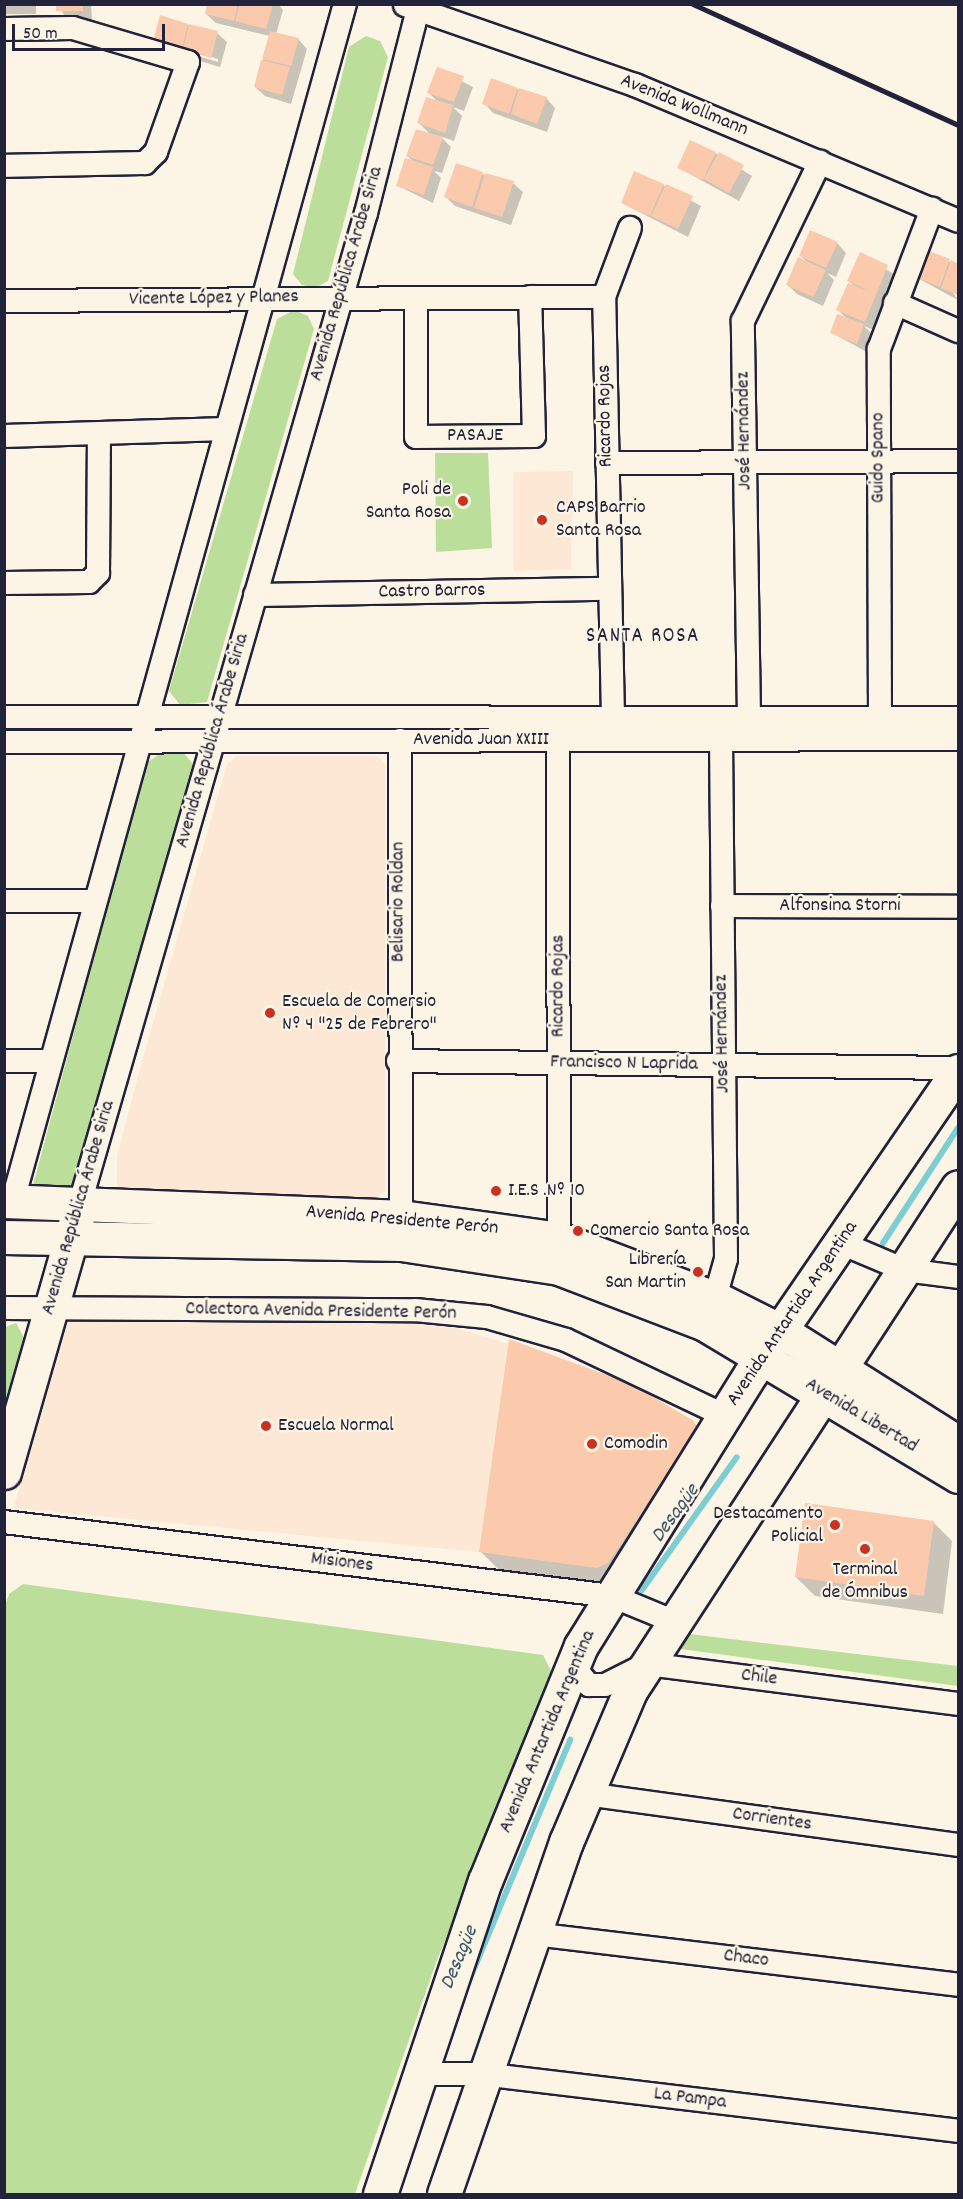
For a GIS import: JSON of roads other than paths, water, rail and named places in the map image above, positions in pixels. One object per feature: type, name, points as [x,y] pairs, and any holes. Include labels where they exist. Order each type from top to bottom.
[{"type":"street","points":[[7,1211],[51,1061],[345,4]]},
{"type":"street","name":"Avenida Wollmann","points":[[410,7],[635,85],[932,208],[958,221]]},
{"type":"street","name":"Avenida República Árabe Siria","points":[[4,1472],[341,298],[410,7]]},
{"type":"street","points":[[4,28],[73,28],[188,62],[156,152],[145,163],[4,166]]},
{"type":"street","name":"José Hernández","points":[[749,718],[743,321],[820,162]]},
{"type":"street","name":"Guido Spano","points":[[880,718],[879,349],[932,208]]},
{"type":"street","name":"Ricardo Rojas","points":[[613,718],[604,297],[630,228]]},
{"type":"street","name":"PASAJE","points":[[416,298],[416,436],[534,436],[530,297]]},
{"type":"street","name":"Vicente López y Planes","points":[[4,301],[604,297]]},
{"type":"street","points":[[895,303],[958,331]]},
{"type":"street","points":[[4,436],[99,435],[226,429]]},
{"type":"street","points":[[4,583],[89,582],[98,573],[99,435]]},
{"type":"street","points":[[607,463],[958,461]]},
{"type":"street","name":"Castro Barros","points":[[255,595],[610,589]]},
{"type":"street","name":"Avenida Juan XXIII","points":[[4,717],[958,718]]},
{"type":"street","name":"Avenida Juan XXIII","points":[[4,742],[958,739]]},
{"type":"street","name":"Belisario Roldan","points":[[400,740],[398,1061],[401,1231]]},
{"type":"street","name":"Ricardo Rojas","points":[[558,740],[559,1253]]},
{"type":"street","name":"José Hernández","points":[[712,1312],[726,1259],[721,740]]},
{"type":"street","points":[[4,901],[95,901]]},
{"type":"street","name":"Alfonsina Storni","points":[[722,906],[958,907]]},
{"type":"street","points":[[4,1061],[51,1061]]},
{"type":"street","name":"Francisco N Laprida","points":[[398,1061],[958,1070]]},
{"type":"street","name":"Avenida Antartida Argentina","points":[[380,2194],[485,1881],[573,1666],[612,1596],[725,1416],[958,1070]]},
{"type":"street","points":[[444,2194],[482,2074],[533,1934],[586,1794],[630,1691],[958,1187]]},
{"type":"street","name":"Avenida Presidente Perón","points":[[7,1211],[81,1203],[401,1231],[559,1253],[712,1312],[772,1344]]},
{"type":"street","name":"Avenida Presidente Perón","points":[[4,1237],[70,1238],[401,1231]]},
{"type":"street","points":[[841,1243],[905,1270],[958,1277]]},
{"type":"street","name":"Colectora Avenida Presidente Perón","points":[[4,1308],[415,1310],[487,1317],[566,1340],[725,1416]]},
{"type":"street","name":"Avenida Libertad","points":[[772,1344],[832,1381],[958,1476]]},
{"type":"street","name":"Avenida Libertad","points":[[832,1381],[958,1443]]},
{"type":"street","name":"Misiones","points":[[4,1522],[612,1596],[675,1622]]},
{"type":"street","points":[[573,1666],[589,1685],[605,1685],[647,1664]]},
{"type":"street","name":"Chile","points":[[647,1664],[958,1704]]},
{"type":"street","name":"Corrientes","points":[[586,1794],[958,1845]]},
{"type":"street","name":"Chaco","points":[[533,1934],[958,1985]]},
{"type":"street","name":"La Pampa","points":[[420,2074],[482,2074],[958,2125]]},
{"type":"waterway","name":"Desagüe","points":[[883,1243],[958,1128]]},
{"type":"waterway","name":"Desagüe","points":[[642,1590],[737,1457]]},
{"type":"waterway","name":"Desagüe","points":[[468,1983],[570,1740]]},
{"type":"railway","points":[[693,4],[958,125]]},
{"type":"place","name":"Poli de Santa Rosa","points":[[463,501]]},
{"type":"place","name":"CAPS Barrio Santa Rosa","points":[[542,520]]},
{"type":"place","name":"Escuela de Comersio Nº 4 \"25 de Febrero\"","points":[[270,1013]]},
{"type":"place","name":"I.E.S .Nº 10","points":[[496,1191]]},
{"type":"place","name":"Comercio Santa Rosa","points":[[578,1231]]},
{"type":"place","name":"Librería San Martin","points":[[698,1272]]},
{"type":"place","name":"Escuela Normal","points":[[266,1426]]},
{"type":"place","name":"Comodin","points":[[592,1444]]},
{"type":"place","name":"Destacamento Policial","points":[[835,1525]]},
{"type":"place","name":"Terminal de Ómnibus","points":[[865,1549]]},
{"type":"district","name":"SANTA ROSA","points":[[643,637]]}]
